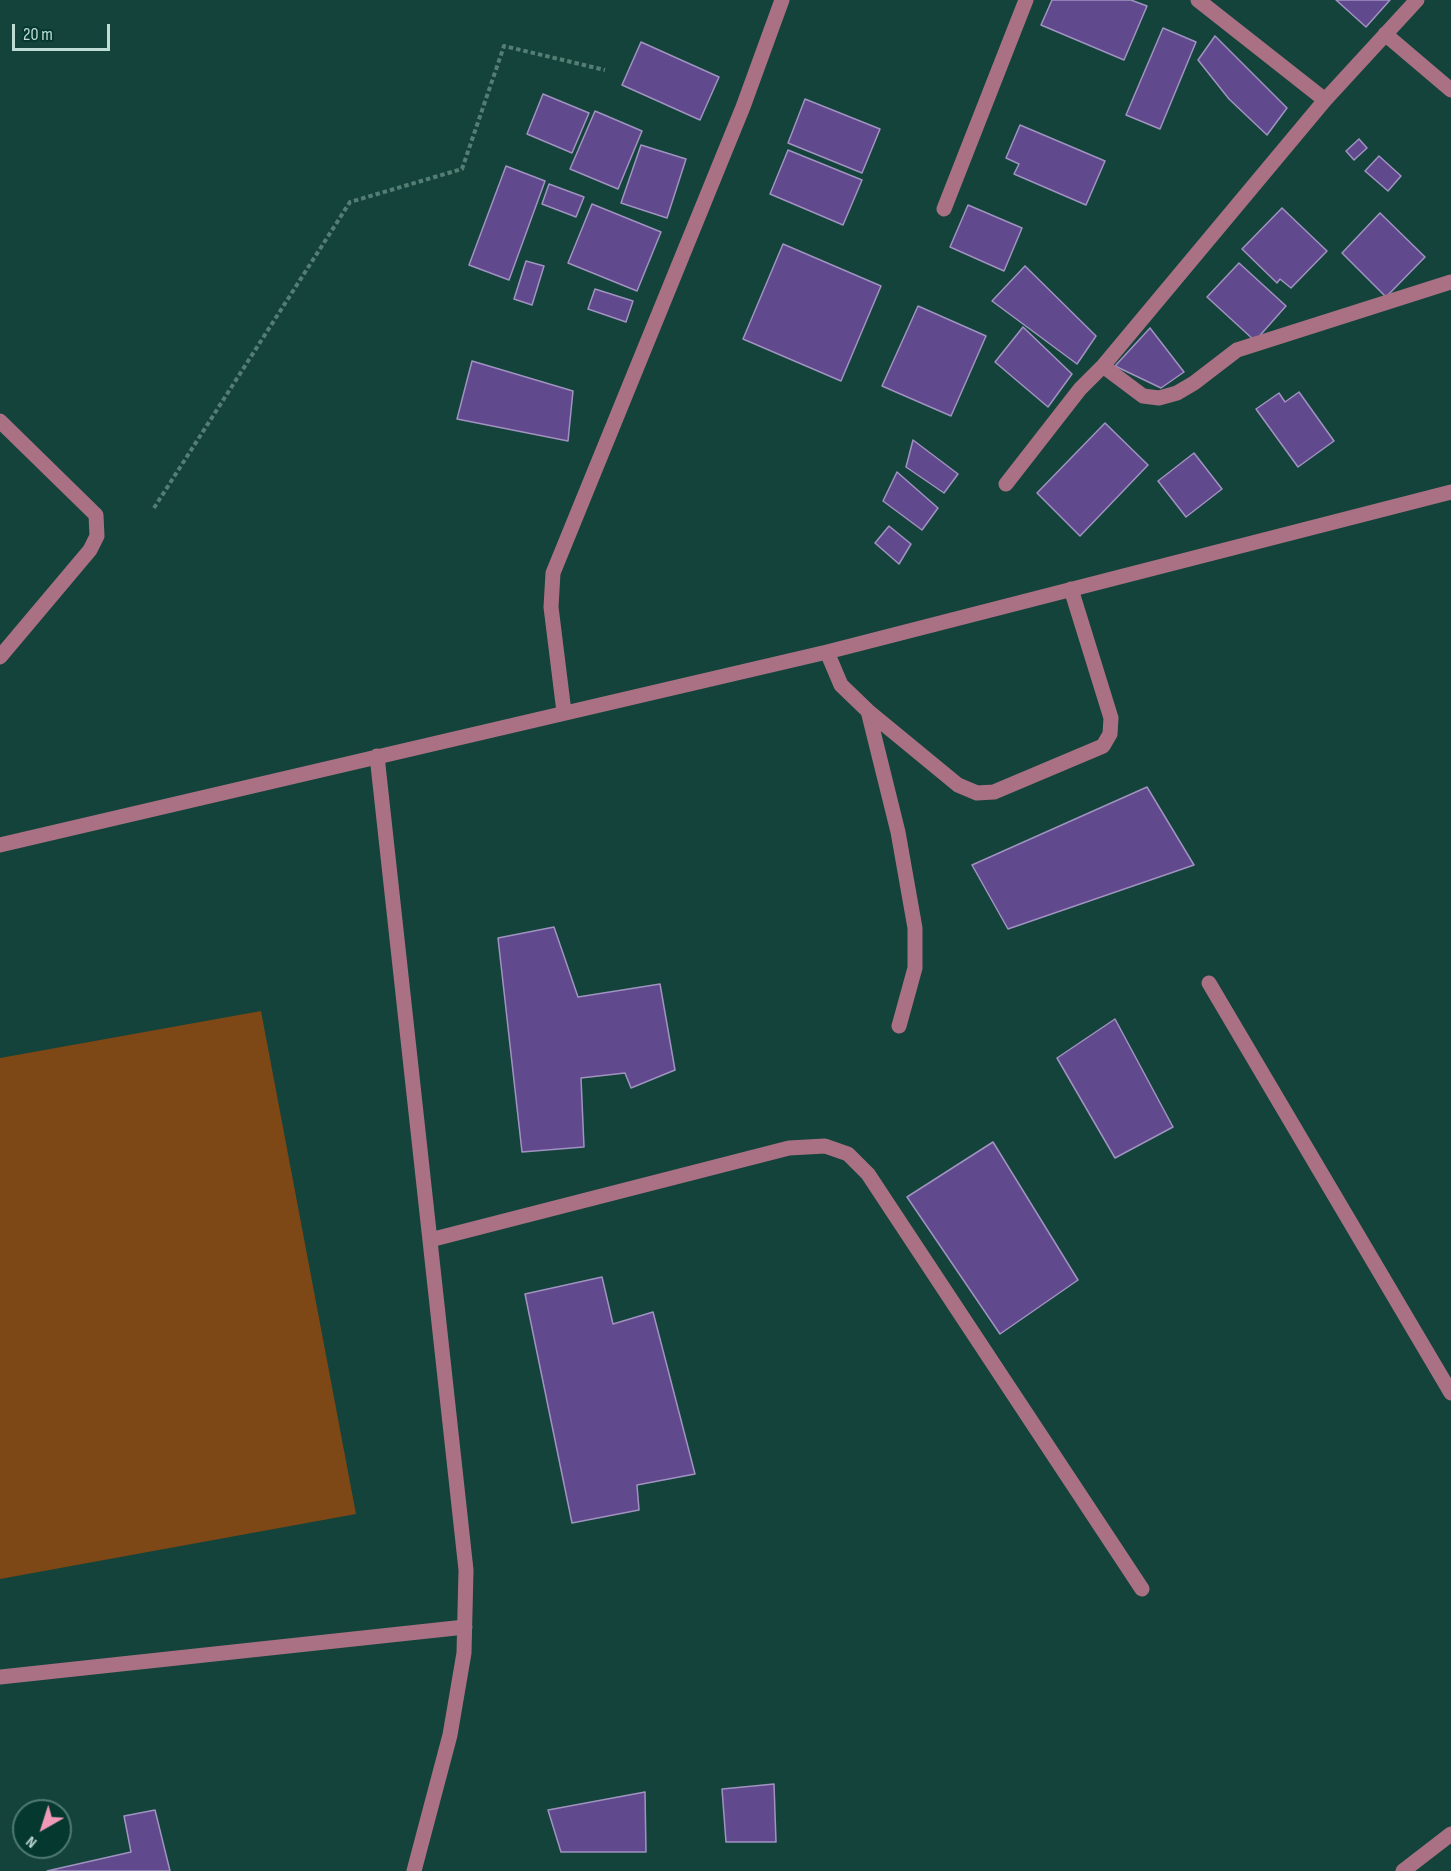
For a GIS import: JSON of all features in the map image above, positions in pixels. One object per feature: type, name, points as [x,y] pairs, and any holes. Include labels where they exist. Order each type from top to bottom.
[{"type":"street","points":[[564,712],[551,607],[553,573],[743,107],[782,0]]},
{"type":"street","points":[[944,209],[1026,0]]},
{"type":"street","points":[[1198,0],[1325,100]]},
{"type":"street","points":[[1006,483],[1080,389],[1103,366],[1325,100],[1417,0]]},
{"type":"street","points":[[1385,34],[1451,90]]},
{"type":"street","points":[[1103,366],[1143,396],[1159,398],[1177,393],[1237,350],[1451,282]]},
{"type":"street","points":[[0,421],[96,515],[97,536],[90,550],[0,657]]},
{"type":"street","points":[[0,845],[827,652],[1451,492]]},
{"type":"street","points":[[827,652],[841,685],[868,711],[958,785],[977,793],[994,792],[1103,746],[1110,734],[1111,718],[1071,589]]},
{"type":"street","points":[[868,711],[898,832],[915,928],[915,968],[899,1026]]},
{"type":"street","points":[[377,756],[466,1570],[464,1653],[450,1734],[414,1871]]},
{"type":"street","points":[[1209,983],[1451,1393]]},
{"type":"street","points":[[430,1240],[789,1148],[825,1146],[848,1154],[868,1174],[1142,1589]]},
{"type":"street","points":[[0,1677],[465,1627]]},
{"type":"street","points":[[1403,1871],[1451,1834]]},
{"type":"path","points":[[154,508],[350,202],[462,169],[504,46],[605,70]]},
{"type":"shaded area","points":[[261,1011],[356,1514],[0,1579],[0,1058]]},
{"type":"building","points":[[1052,0],[1131,0],[1147,6],[1124,60],[1041,25]]},
{"type":"building","points":[[1336,0],[1390,0],[1366,27]]},
{"type":"building","points":[[1163,28],[1196,42],[1160,129],[1126,115]]},
{"type":"building","points":[[1215,36],[1287,108],[1267,135],[1229,99],[1198,60]]},
{"type":"building","points":[[641,42],[719,77],[700,120],[622,85]]},
{"type":"building","points":[[543,94],[589,113],[572,153],[527,134]]},
{"type":"building","points":[[805,99],[880,129],[862,173],[788,143]]},
{"type":"building","points":[[595,111],[642,131],[618,189],[570,169]]},
{"type":"building","points":[[1020,125],[1105,161],[1086,205],[1014,174],[1019,164],[1006,158]]},
{"type":"building","points":[[1359,139],[1367,148],[1354,160],[1346,151]]},
{"type":"building","points":[[641,145],[686,159],[667,218],[621,203]]},
{"type":"building","points":[[788,150],[862,180],[843,225],[770,194]]},
{"type":"building","points":[[1379,156],[1401,176],[1388,191],[1365,171]]},
{"type":"building","points":[[506,166],[545,181],[509,280],[469,265]]},
{"type":"building","points":[[549,184],[584,197],[576,217],[542,204]]},
{"type":"building","points":[[592,204],[661,232],[637,291],[568,263]]},
{"type":"building","points":[[968,205],[1022,228],[1004,271],[950,247]]},
{"type":"building","points":[[1282,208],[1327,251],[1291,288],[1280,279],[1277,283],[1242,249]]},
{"type":"building","points":[[1380,213],[1425,257],[1386,297],[1342,253]]},
{"type":"building","points":[[783,244],[881,286],[841,381],[743,339]]},
{"type":"building","points":[[526,261],[544,266],[532,305],[514,299]]},
{"type":"building","points":[[1239,263],[1286,306],[1255,341],[1207,297]]},
{"type":"building","points":[[1025,266],[1096,336],[1077,364],[992,301]]},
{"type":"building","points":[[595,289],[633,301],[626,322],[588,309]]},
{"type":"building","points":[[918,306],[986,336],[951,416],[882,386]]},
{"type":"building","points":[[1023,327],[1072,374],[1048,407],[995,362]]},
{"type":"building","points":[[1150,328],[1184,372],[1161,388],[1115,366]]},
{"type":"building","points":[[472,361],[573,391],[568,441],[457,419]]},
{"type":"building","points":[[1299,392],[1334,441],[1298,467],[1256,409],[1279,393],[1285,402]]},
{"type":"building","points":[[1105,423],[1148,465],[1080,536],[1037,493]]},
{"type":"building","points":[[913,440],[958,474],[944,493],[906,467]]},
{"type":"building","points":[[1194,453],[1222,489],[1186,517],[1158,481]]},
{"type":"building","points":[[897,472],[938,508],[922,530],[883,501]]},
{"type":"building","points":[[889,526],[911,544],[899,564],[875,543]]},
{"type":"building","points":[[1147,787],[1194,865],[1008,929],[972,865]]},
{"type":"building","points":[[554,927],[578,997],[660,984],[675,1070],[631,1088],[625,1073],[581,1078],[584,1147],[522,1152],[498,938]]},
{"type":"building","points":[[1115,1019],[1173,1127],[1115,1158],[1057,1058]]},
{"type":"building","points":[[993,1142],[1078,1280],[1000,1334],[907,1197]]},
{"type":"building","points":[[602,1277],[613,1324],[653,1312],[695,1474],[637,1485],[639,1510],[572,1523],[525,1294]]},
{"type":"building","points":[[774,1784],[776,1842],[726,1842],[722,1789]]},
{"type":"building","points":[[645,1792],[646,1852],[561,1852],[548,1810]]},
{"type":"building","points":[[155,1810],[170,1871],[47,1871],[131,1852],[124,1816]]}]
